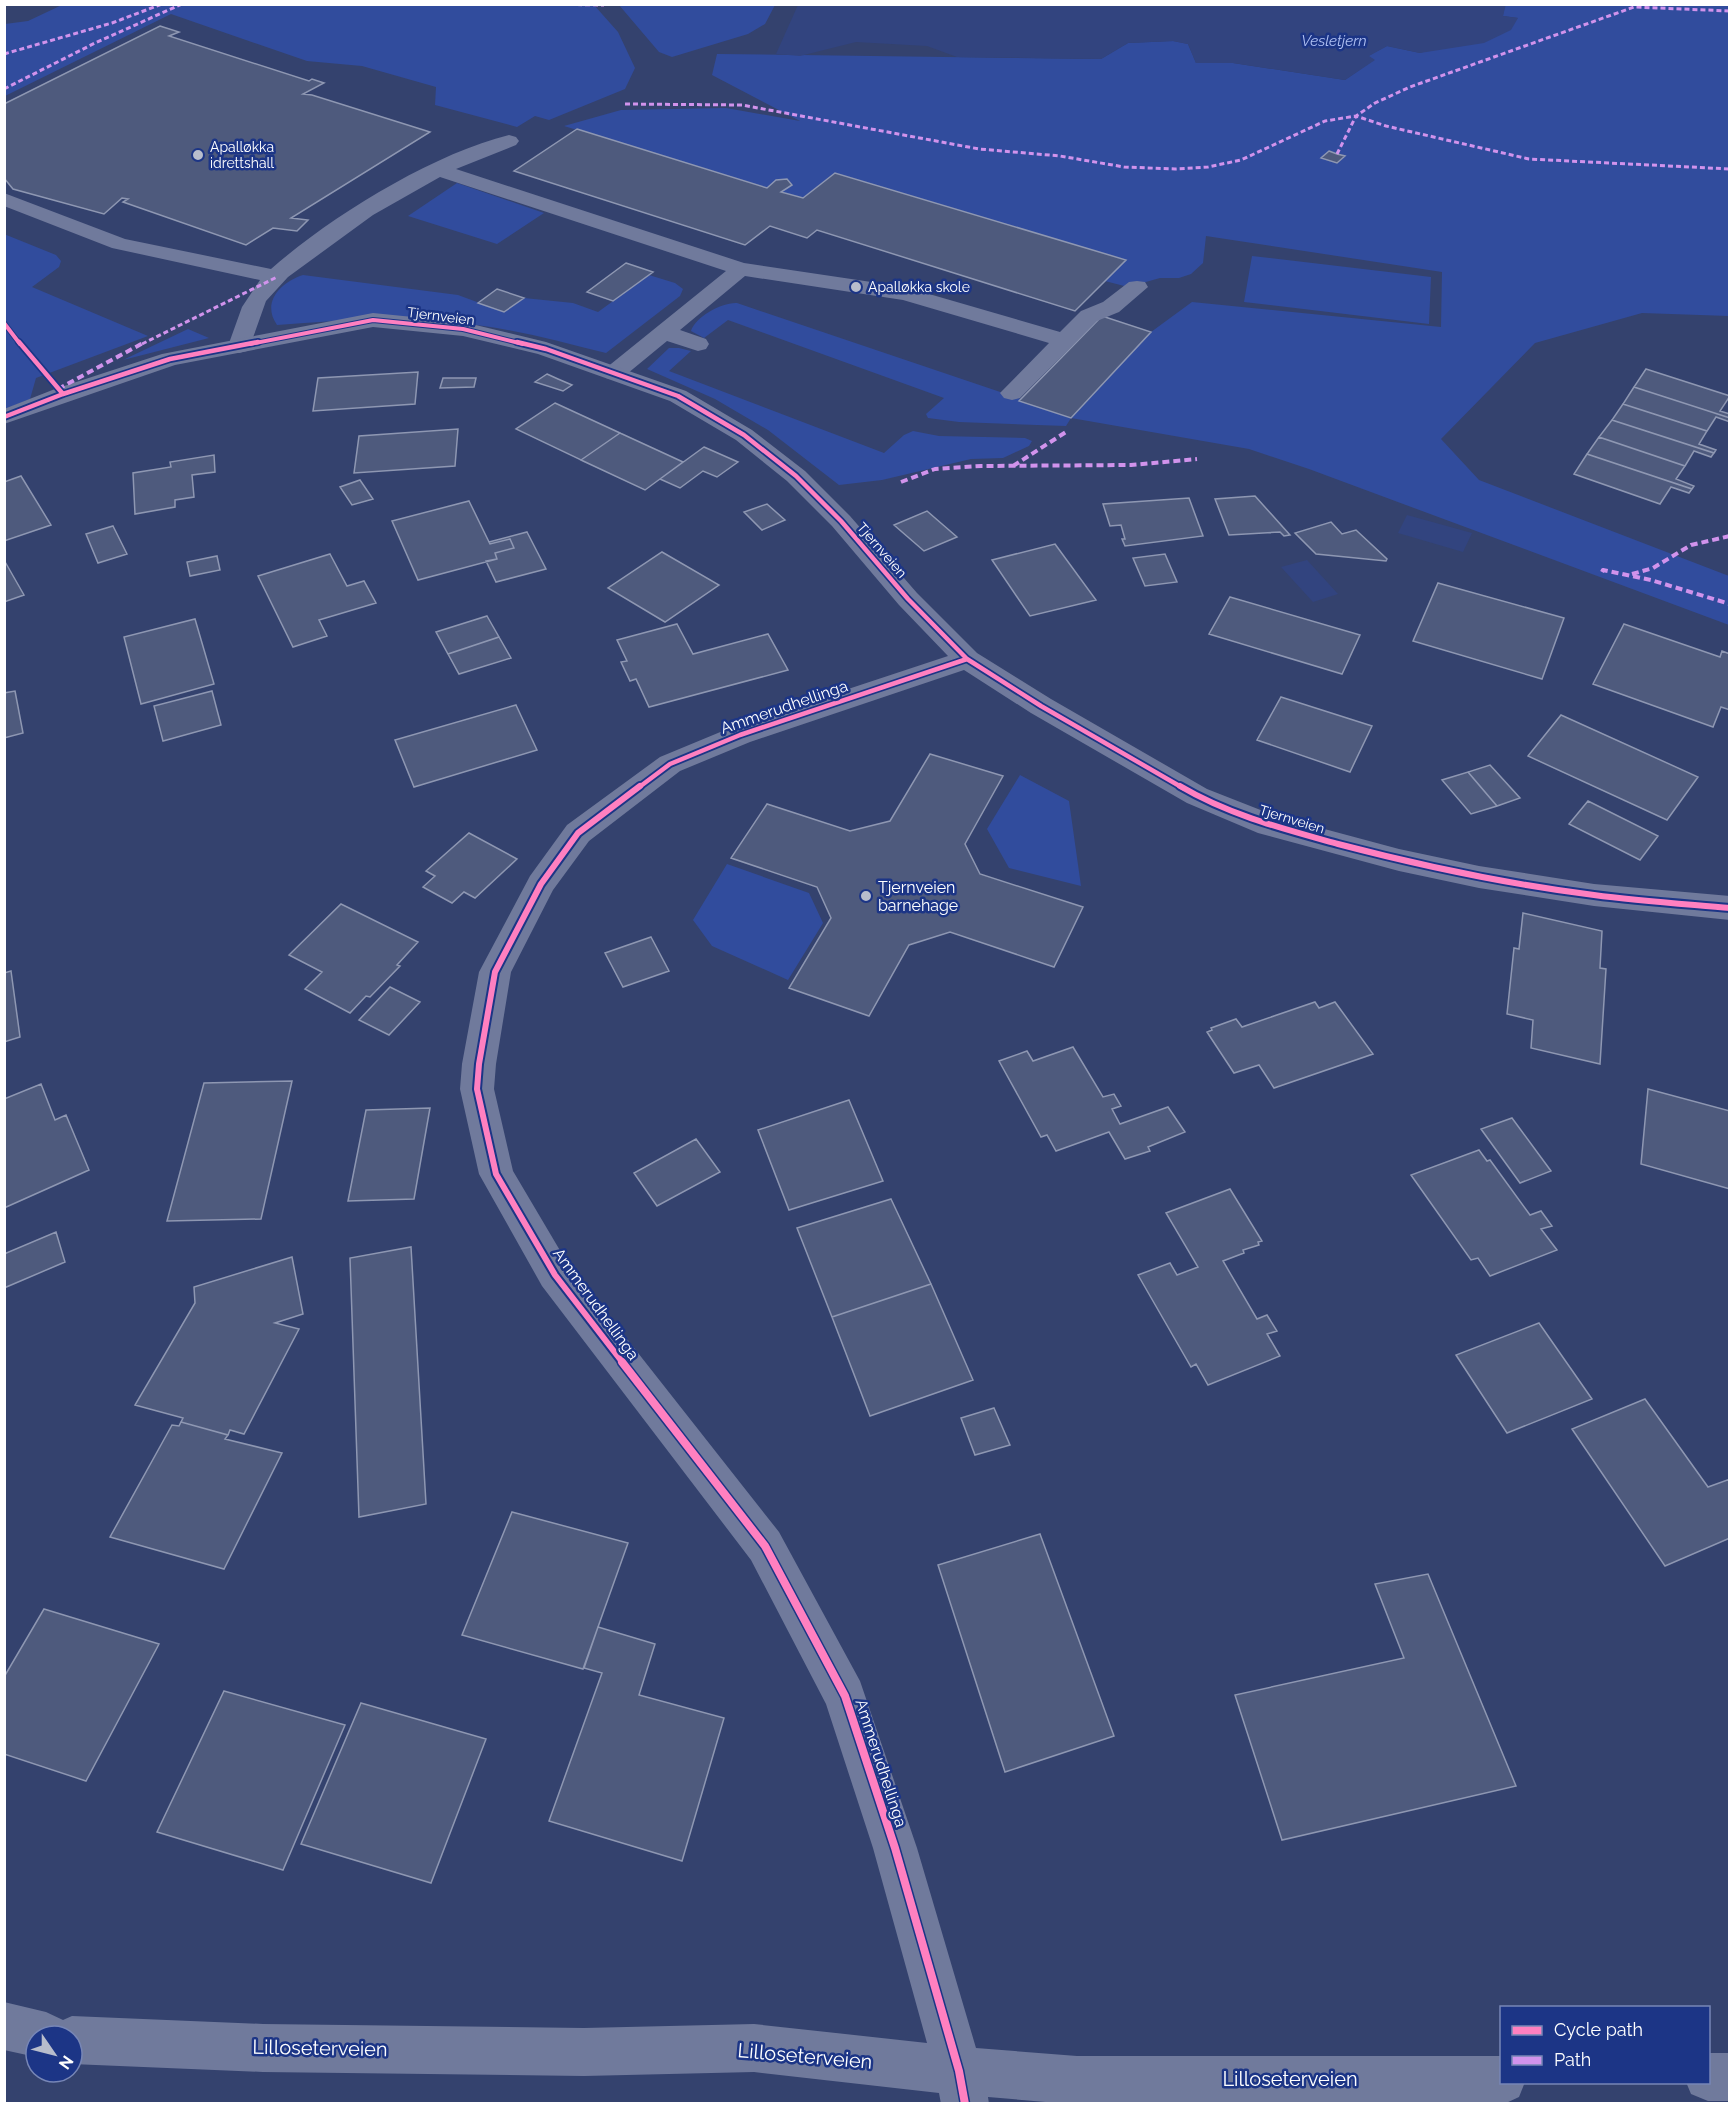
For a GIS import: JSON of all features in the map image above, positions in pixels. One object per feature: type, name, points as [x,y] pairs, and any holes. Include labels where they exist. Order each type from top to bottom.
[{"type":"street","points":[[239,346],[258,296],[291,262],[363,211],[438,170],[476,152],[509,141]]},
{"type":"street","points":[[438,170],[741,269],[905,294],[1064,340]]},
{"type":"street","points":[[4,199],[119,244],[277,277]]},
{"type":"street","points":[[614,373],[741,269]]},
{"type":"street","points":[[1012,393],[1089,316],[1111,307],[1137,287]]},
{"type":"street","name":"Tjernveien","points":[[4,417],[63,394],[170,360],[373,320],[463,328],[546,349],[678,396],[744,435],[796,476],[841,521],[908,599],[966,659],[1041,706],[1197,796],[1268,825],[1399,860],[1479,877],[1594,895],[1730,908]]},
{"type":"street","points":[[664,332],[698,344]]},
{"type":"street","name":"Ammerudhellinga","points":[[962,2087],[895,1848],[845,1696],[765,1546],[555,1275],[496,1174],[477,1089],[479,1064],[495,972],[541,884],[579,833],[670,764],[740,735],[966,659]]},
{"type":"street","points":[[4,2026],[24,2031]]},
{"type":"street","name":"Lilloseterveien","points":[[84,2041],[263,2048],[584,2052],[754,2048],[962,2087],[1077,2080],[1500,2080]]},
{"type":"street","points":[[1710,2077],[1730,2077]]},
{"type":"shaded area","points":[[64,4],[594,5],[618,32],[635,68],[625,89],[549,120],[535,116],[517,127],[435,105],[436,87],[362,66],[307,61],[171,14],[5,96],[5,24],[28,21]]},
{"type":"shaded area","points":[[619,5],[775,5],[765,24],[748,34],[672,57],[659,52]]},
{"type":"shaded area","points":[[1504,5],[1729,5],[1729,316],[1642,313],[1535,343],[1441,439],[1479,480],[1729,576],[1729,625],[1309,469],[1249,449],[1071,418],[1151,332],[1192,302],[1441,327],[1442,272],[1206,236],[1203,263],[1191,274],[1179,278],[1160,278],[1128,287],[1105,281],[1125,260],[835,173],[803,198],[781,192],[792,185],[787,179],[776,180],[767,188],[564,126],[621,110],[726,108],[800,121],[712,75],[717,54],[1101,59],[1128,43],[1173,41],[1188,44],[1196,63],[1233,63],[1345,80],[1374,60],[1368,56],[1387,46],[1420,53],[1518,18],[1503,16]]},
{"type":"shaded area","points":[[457,183],[544,213],[497,244],[408,216]]},
{"type":"shaded area","points":[[4,234],[56,255],[61,261],[59,267],[32,287],[148,336],[36,378],[30,399],[5,409]]},
{"type":"shaded area","points":[[1252,256],[1431,277],[1429,324],[1244,302]]},
{"type":"shaded area","points":[[303,275],[458,295],[504,312],[524,298],[573,303],[598,312],[649,275],[675,283],[683,289],[680,296],[606,353],[514,331],[457,323],[367,320],[277,325],[271,308],[272,301],[281,288]]},
{"type":"shaded area","points":[[737,303],[1071,418],[1066,426],[959,422],[928,418],[926,414],[944,398],[728,320],[704,338],[691,331],[698,321],[710,311]]},
{"type":"shaded area","points":[[188,329],[209,338],[123,360]]},
{"type":"shaded area","points":[[669,348],[691,351],[669,371],[884,453],[904,435],[913,431],[939,436],[1025,438],[1032,441],[1029,446],[1003,458],[971,459],[882,480],[839,485],[768,430],[715,399],[647,369]]},
{"type":"shaded area","points":[[1020,775],[1069,801],[1081,886],[1009,868],[987,829]]},
{"type":"shaded area","points":[[727,864],[809,893],[823,923],[788,980],[712,946],[693,920]]},
{"type":"water","name":"Vesletjern","points":[[1506,4],[1503,16],[1518,18],[1511,30],[1484,43],[1420,53],[1387,46],[1369,56],[1375,60],[1345,80],[1233,63],[1196,63],[1188,44],[1173,41],[1128,43],[1101,59],[957,57],[927,46],[856,42],[800,56],[776,54],[798,5]]},
{"type":"water","points":[[1407,515],[1472,533],[1463,552],[1398,533]]},
{"type":"water","points":[[1307,560],[1338,594],[1313,602],[1281,567]]},
{"type":"building","name":"Apalløkka idrettshall","points":[[160,26],[179,32],[169,36],[309,81],[312,79],[324,83],[303,94],[430,132],[291,218],[308,220],[297,231],[273,228],[246,245],[123,202],[128,199],[122,198],[104,214],[13,189],[4,178],[4,104]]},
{"type":"building","points":[[577,129],[767,188],[776,180],[787,179],[792,185],[781,192],[803,198],[835,173],[1126,260],[1075,311],[817,230],[807,238],[770,226],[745,245],[514,171]]},
{"type":"building","points":[[1329,151],[1345,156],[1337,163],[1321,158]]},
{"type":"building","points":[[626,263],[653,272],[613,301],[587,292]]},
{"type":"building","points":[[497,289],[524,298],[504,312],[478,303]]},
{"type":"building","points":[[1102,316],[1151,332],[1071,418],[1019,401]]},
{"type":"building","points":[[1646,369],[1730,396],[1720,411],[1730,414],[1730,418],[1634,387]]},
{"type":"building","points":[[418,372],[415,404],[313,411],[318,378]]},
{"type":"building","points":[[547,374],[572,385],[563,391],[535,382]]},
{"type":"building","points":[[443,378],[476,378],[474,387],[440,388]]},
{"type":"building","points":[[1634,387],[1730,418],[1730,422],[1716,417],[1707,431],[1623,404]]},
{"type":"building","points":[[555,403],[620,433],[581,460],[516,429]]},
{"type":"building","points":[[1623,404],[1707,431],[1699,444],[1716,450],[1714,453],[1612,420]]},
{"type":"building","points":[[1612,420],[1714,453],[1711,457],[1694,451],[1685,466],[1599,437]]},
{"type":"building","points":[[458,429],[455,466],[354,473],[359,436]]},
{"type":"building","points":[[620,433],[683,462],[645,490],[581,460]]},
{"type":"building","points":[[1599,437],[1685,466],[1676,479],[1694,486],[1692,489],[1587,454]]},
{"type":"building","points":[[704,447],[738,462],[717,477],[703,471],[680,488],[660,479]]},
{"type":"building","points":[[1587,454],[1692,489],[1689,493],[1671,487],[1660,504],[1574,474]]},
{"type":"building","points":[[214,455],[215,472],[192,475],[194,497],[175,500],[175,507],[135,514],[133,473],[171,467],[170,462]]},
{"type":"building","points":[[21,476],[51,525],[4,541],[4,482]]},
{"type":"building","points":[[360,480],[373,499],[352,505],[340,487]]},
{"type":"building","points":[[1255,496],[1290,535],[1284,536],[1280,532],[1229,535],[1215,499]]},
{"type":"building","points":[[1189,498],[1203,536],[1125,546],[1121,525],[1110,526],[1103,504]]},
{"type":"building","points":[[469,501],[490,544],[510,539],[514,548],[495,553],[497,559],[418,580],[392,521]]},
{"type":"building","points":[[767,504],[785,520],[762,530],[744,512]]},
{"type":"building","points":[[927,511],[957,537],[924,551],[894,525]]},
{"type":"building","points":[[1331,522],[1342,534],[1356,530],[1387,559],[1386,561],[1316,554],[1295,533]]},
{"type":"building","points":[[113,526],[127,554],[98,563],[86,534]]},
{"type":"building","points":[[527,532],[546,569],[496,582],[486,561],[497,559],[495,553],[514,548],[510,539],[490,544],[489,542]]},
{"type":"building","points":[[1055,544],[1096,600],[1030,616],[992,560]]},
{"type":"building","points":[[662,552],[719,585],[665,622],[608,588]]},
{"type":"building","points":[[330,554],[347,586],[364,581],[376,603],[319,620],[327,636],[293,647],[258,576]]},
{"type":"building","points":[[1165,554],[1177,582],[1145,586],[1133,558]]},
{"type":"building","points":[[217,556],[220,570],[190,576],[187,562]]},
{"type":"building","points":[[4,560],[24,595],[4,602]]},
{"type":"building","points":[[1438,583],[1564,618],[1542,679],[1413,641]]},
{"type":"building","points":[[1230,597],[1360,635],[1342,674],[1209,634]]},
{"type":"building","points":[[487,616],[499,637],[448,654],[436,632]]},
{"type":"building","points":[[195,619],[214,684],[141,704],[124,637]]},
{"type":"building","points":[[677,624],[693,654],[768,634],[788,670],[649,707],[636,679],[630,681],[621,662],[627,661],[617,640]]},
{"type":"building","points":[[1624,624],[1720,657],[1722,651],[1730,654],[1730,710],[1721,707],[1713,727],[1593,684]]},
{"type":"building","points":[[499,637],[511,658],[459,674],[448,654]]},
{"type":"building","points":[[15,691],[23,733],[4,738],[4,693]]},
{"type":"building","points":[[212,691],[221,725],[163,741],[154,706]]},
{"type":"building","points":[[1281,697],[1372,726],[1350,772],[1257,740]]},
{"type":"building","points":[[516,705],[537,750],[414,787],[395,740]]},
{"type":"building","points":[[1561,715],[1698,777],[1667,820],[1528,756]]},
{"type":"building","points":[[930,754],[1003,776],[965,844],[980,874],[1083,907],[1054,967],[950,932],[909,945],[869,1016],[789,988],[831,918],[817,887],[731,858],[767,804],[850,831],[890,821]]},
{"type":"building","points":[[1490,765],[1520,798],[1497,806],[1468,772]]},
{"type":"building","points":[[1468,772],[1497,806],[1471,814],[1442,780]]},
{"type":"building","points":[[1588,801],[1658,836],[1640,860],[1569,824]]},
{"type":"building","points":[[469,833],[517,859],[475,898],[464,892],[452,903],[423,887],[435,876],[426,871]]},
{"type":"building","points":[[341,904],[418,942],[397,965],[400,966],[370,997],[366,996],[350,1013],[305,989],[322,972],[289,955]]},
{"type":"building","points":[[1523,913],[1602,931],[1600,968],[1606,969],[1600,1064],[1531,1048],[1533,1020],[1507,1014],[1514,948],[1519,949]]},
{"type":"building","points":[[651,937],[669,971],[623,987],[605,953]]},
{"type":"building","points":[[11,971],[20,1037],[4,1042],[4,973]]},
{"type":"building","points":[[390,987],[420,1002],[389,1035],[359,1020]]},
{"type":"building","points":[[1315,1002],[1319,1008],[1335,1002],[1373,1054],[1274,1088],[1259,1065],[1234,1073],[1207,1032],[1212,1030],[1211,1028],[1236,1019],[1242,1027]]},
{"type":"building","points":[[1073,1047],[1103,1097],[1114,1094],[1121,1106],[1112,1109],[1120,1124],[1168,1107],[1185,1132],[1148,1147],[1150,1151],[1125,1159],[1109,1132],[1056,1151],[1047,1135],[1041,1137],[999,1061],[1027,1051],[1033,1061]]},
{"type":"building","points":[[292,1081],[261,1219],[167,1221],[204,1083]]},
{"type":"building","points":[[41,1084],[55,1120],[66,1115],[89,1170],[4,1208],[4,1099]]},
{"type":"building","points":[[1648,1089],[1730,1111],[1730,1189],[1641,1164]]},
{"type":"building","points":[[849,1100],[883,1181],[789,1210],[758,1130]]},
{"type":"building","points":[[430,1108],[414,1199],[348,1201],[366,1110]]},
{"type":"building","points":[[1512,1118],[1551,1171],[1520,1183],[1481,1129]]},
{"type":"building","points":[[696,1139],[720,1172],[657,1206],[634,1173]]},
{"type":"building","points":[[1479,1150],[1487,1161],[1490,1160],[1530,1215],[1541,1211],[1552,1226],[1541,1229],[1557,1250],[1490,1276],[1478,1258],[1471,1260],[1411,1175]]},
{"type":"building","points":[[1230,1189],[1262,1241],[1258,1242],[1259,1245],[1243,1250],[1244,1253],[1223,1261],[1257,1319],[1267,1315],[1277,1331],[1267,1334],[1280,1356],[1208,1385],[1196,1364],[1191,1367],[1138,1275],[1170,1263],[1177,1275],[1198,1267],[1166,1213]]},
{"type":"building","points":[[891,1199],[931,1284],[832,1317],[797,1228]]},
{"type":"building","points":[[56,1232],[65,1262],[4,1288],[4,1254]]},
{"type":"building","points":[[411,1247],[426,1504],[359,1517],[350,1258]]},
{"type":"building","points":[[292,1257],[303,1314],[275,1323],[299,1329],[244,1434],[230,1430],[228,1435],[181,1422],[183,1418],[135,1405],[195,1303],[194,1287]]},
{"type":"building","points":[[931,1284],[973,1380],[870,1416],[832,1317]]},
{"type":"building","points":[[1539,1323],[1592,1399],[1507,1433],[1456,1355]]},
{"type":"building","points":[[1645,1399],[1708,1487],[1730,1479],[1730,1538],[1665,1566],[1572,1429]]},
{"type":"building","points":[[994,1408],[1010,1445],[975,1455],[961,1418]]},
{"type":"building","points":[[181,1422],[228,1435],[225,1439],[282,1453],[224,1569],[110,1537],[172,1425],[179,1426]]},
{"type":"building","points":[[512,1512],[628,1543],[583,1669],[462,1635]]},
{"type":"building","points":[[1040,1534],[1114,1736],[1005,1772],[938,1565]]},
{"type":"building","points":[[1428,1574],[1516,1786],[1282,1840],[1235,1695],[1404,1658],[1375,1584]]},
{"type":"building","points":[[44,1609],[159,1644],[86,1781],[4,1754],[4,1677]]},
{"type":"building","points":[[598,1627],[655,1644],[639,1695],[724,1718],[682,1861],[549,1821],[602,1673],[584,1668]]},
{"type":"building","points":[[224,1691],[345,1725],[283,1870],[157,1832]]},
{"type":"building","points":[[361,1703],[486,1739],[431,1883],[301,1844]]},
{"type":"marked path","points":[[4,54],[112,23],[162,4]]},
{"type":"marked path","points":[[4,89],[95,43],[182,4]]},
{"type":"marked path","points":[[537,4],[604,5]]},
{"type":"marked path","points":[[625,104],[742,105],[979,149],[1060,156],[1124,167],[1175,169],[1208,167],[1241,160],[1325,121],[1356,116],[1375,103],[1410,87],[1634,7],[1730,11]]},
{"type":"marked path","points":[[1337,154],[1356,116],[1386,126],[1529,159],[1730,169]]},
{"type":"marked path","points":[[58,389],[113,358],[277,277]]},
{"type":"marked path","points":[[1013,466],[1066,432]]},
{"type":"marked path","points":[[901,482],[935,469],[981,466],[1131,465],[1197,459]]},
{"type":"marked path","points":[[1632,574],[1653,568],[1691,545],[1730,536]]},
{"type":"marked path","points":[[1602,572],[1603,570],[1651,580],[1730,604]]},
{"type":"cycle path","points":[[4,417],[63,394],[170,359],[373,320],[463,329],[546,349],[678,396],[744,435],[796,476],[841,521],[908,599],[967,659],[1041,706],[1197,796],[1268,825],[1399,860],[1479,877],[1594,895],[1730,908]]},
{"type":"cycle path","points":[[4,323],[63,394]]},
{"type":"cycle path","points":[[965,2104],[959,2071],[895,1848],[845,1696],[765,1546],[555,1275],[496,1174],[477,1089],[479,1064],[495,972],[541,884],[578,833],[670,764],[740,735],[967,659]]},
{"type":"place","name":"Apalløkka idrettshall","points":[[198,155]]},
{"type":"place","name":"Apalløkka skole","points":[[856,287]]},
{"type":"place","name":"Tjernveien barnehage","points":[[866,896]]}]
